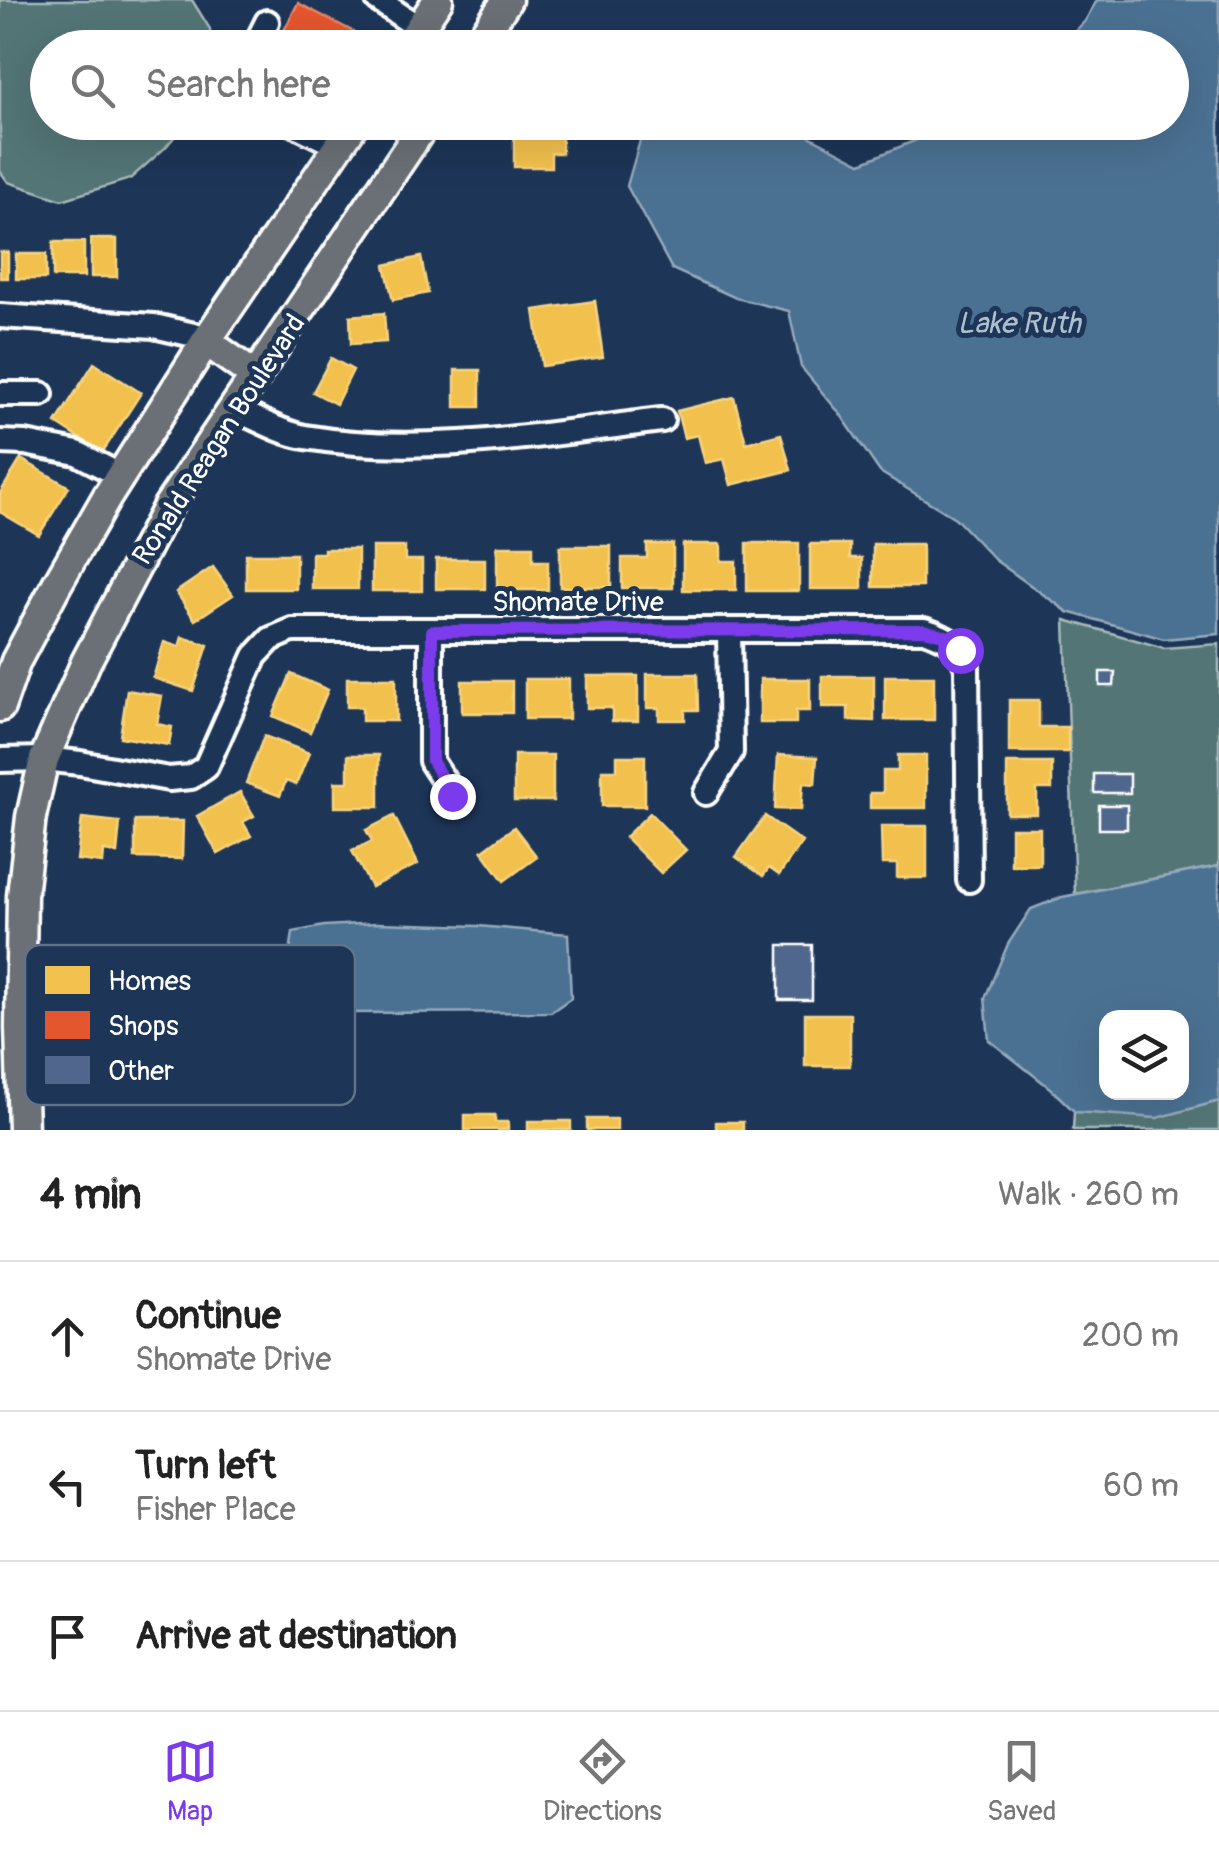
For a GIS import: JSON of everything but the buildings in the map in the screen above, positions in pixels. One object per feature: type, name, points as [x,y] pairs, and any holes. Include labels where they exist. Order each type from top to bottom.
[{"type":"main road","points":[[418,30],[438,0]]},
{"type":"main road","points":[[488,30],[507,0]]},
{"type":"main road","points":[[0,707],[16,661],[121,476],[206,341],[343,140]]},
{"type":"main road","name":"Ronald Reagan Boulevard","points":[[23,1130],[22,896],[31,817],[44,759],[86,662],[168,506],[414,140]]},
{"type":"main road","points":[[206,341],[256,378]]},
{"type":"street","points":[[378,0],[406,30]]},
{"type":"street","points":[[263,30],[267,22]]},
{"type":"street","points":[[327,140],[339,146]]},
{"type":"street","points":[[0,316],[154,326],[206,341]]},
{"type":"street","points":[[0,394],[41,394]]},
{"type":"street","points":[[234,409],[301,437],[392,445],[482,441],[662,420]]},
{"type":"street","points":[[0,442],[77,453],[121,476]]},
{"type":"street","name":"Shomate Drive","points":[[0,760],[80,763],[169,779],[191,776],[206,767],[255,656],[271,639],[292,630],[924,630],[946,636],[960,650],[967,667],[969,880]]},
{"type":"street","points":[[432,631],[432,761],[452,796]]},
{"type":"street","points":[[706,793],[731,752],[729,631]]},
{"type":"green space","points":[[0,0],[192,0],[210,30],[30,30],[30,140],[172,140],[165,148],[130,179],[62,200],[8,182],[0,171]]},
{"type":"green space","points":[[1065,620],[1164,648],[1219,644],[1219,866],[1075,894]]},
{"type":"green space","points":[[1219,1101],[1219,1130],[1073,1130],[1074,1111],[1157,1118]]},
{"type":"water","name":"Lake Ruth","points":[[1097,0],[1219,0],[1219,634],[1164,639],[1068,612],[995,560],[955,518],[880,472],[841,415],[801,367],[789,311],[736,298],[672,269],[627,186],[640,140],[817,140],[861,163],[916,140],[1189,140],[1189,30],[1076,30]]},
{"type":"water","points":[[1219,866],[1219,1101],[1157,1118],[1075,1112],[989,1040],[985,998],[1008,944],[1031,909],[1062,897]]},
{"type":"water","points":[[324,926],[478,926],[568,934],[571,998],[551,1012],[355,1013],[355,945],[291,945],[293,932]]},
{"type":"route","points":[[452,796],[432,761],[432,631],[924,630],[946,636],[960,650]]}]
